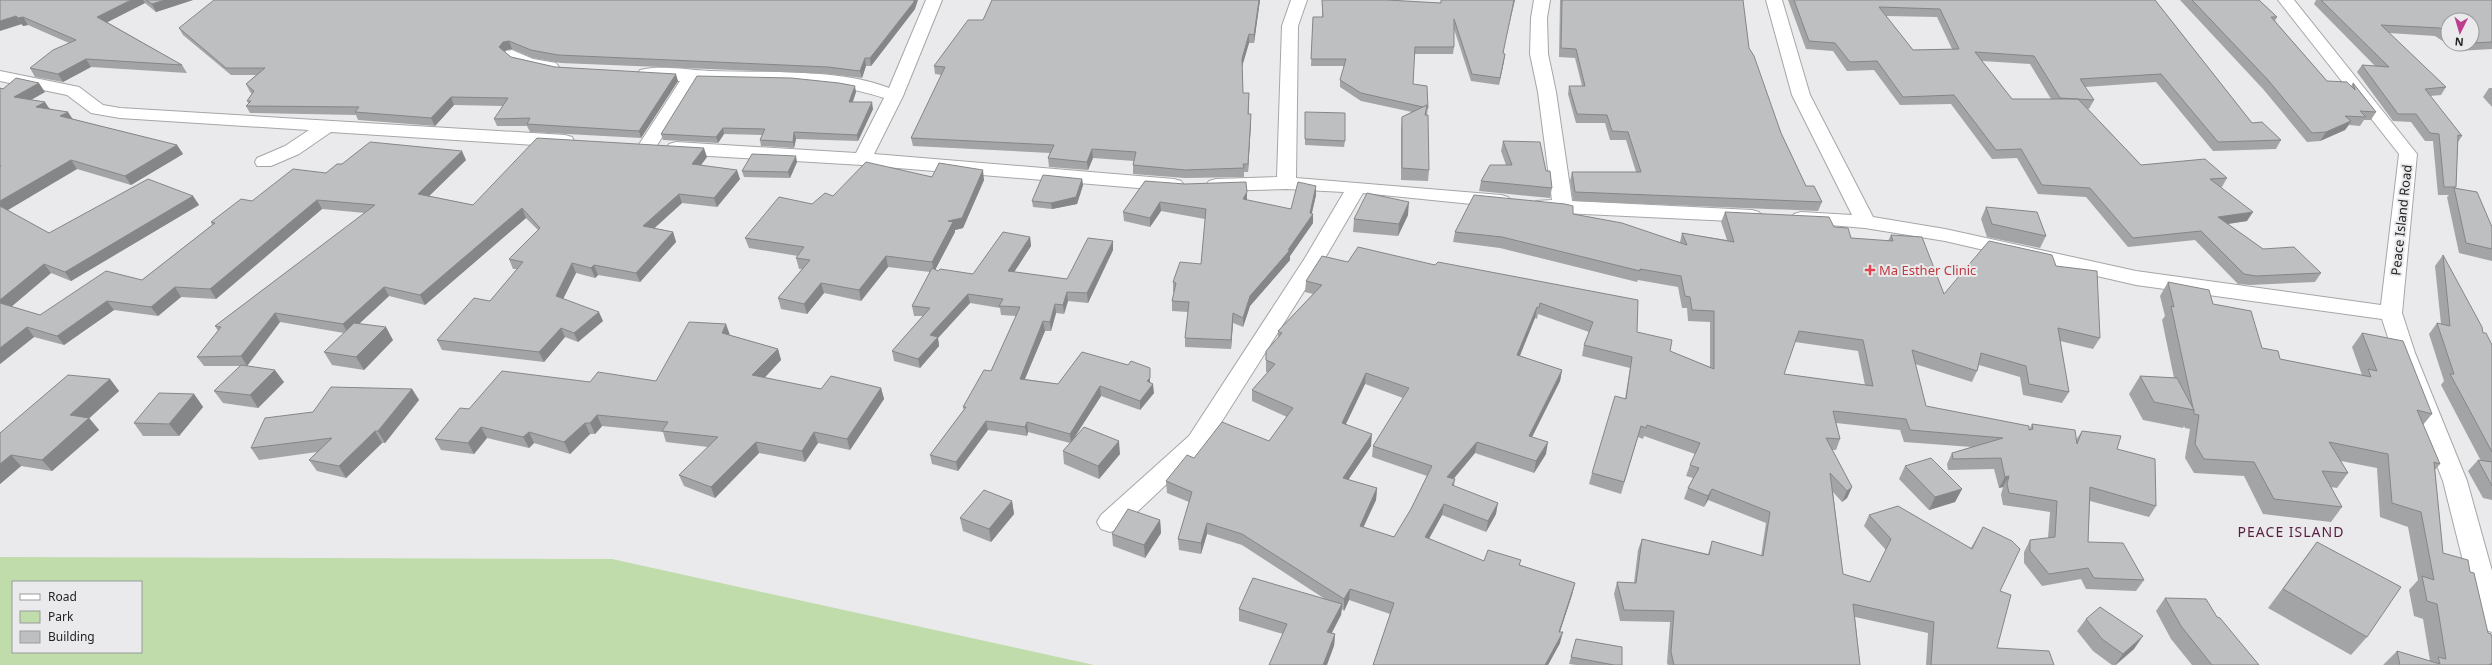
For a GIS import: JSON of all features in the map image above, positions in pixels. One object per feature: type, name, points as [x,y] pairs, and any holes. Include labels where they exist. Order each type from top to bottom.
[{"type":"street","points":[[862,159],[894,96],[934,0]]},
{"type":"street","points":[[1286,183],[1290,26],[1299,0]]},
{"type":"street","points":[[1542,0],[1539,18],[1539,54],[1547,92],[1564,207]]},
{"type":"street","points":[[1774,0],[1800,95],[1865,222]]},
{"type":"street","name":"Peace Island Road","points":[[2286,0],[2408,154],[2391,313]]},
{"type":"street","points":[[512,55],[528,63],[568,69]]},
{"type":"street","points":[[629,74],[693,74],[830,81],[865,85],[894,96]]},
{"type":"street","points":[[693,74],[639,146],[862,159],[1197,186],[1286,183],[1357,187],[1564,207],[1865,222],[1945,235],[2136,278],[2391,313],[2404,353],[2454,481],[2492,621]]},
{"type":"street","points":[[0,76],[37,82],[73,91],[97,109],[120,113],[583,142]]},
{"type":"street","points":[[264,162],[292,150],[329,125]]},
{"type":"street","points":[[1110,522],[1198,442],[1357,187]]},
{"type":"green space","points":[[0,557],[612,559],[1094,665],[0,665]]},
{"type":"building","points":[[0,0],[131,0],[97,17],[182,65],[86,59],[58,74],[30,68],[53,50],[76,40],[23,17],[18,18],[16,16],[0,21]]},
{"type":"building","points":[[146,0],[165,0],[152,4]]},
{"type":"building","points":[[214,0],[914,0],[914,2],[870,58],[865,58],[860,71],[828,67],[558,55],[531,50],[509,41],[503,42],[499,47],[511,57],[555,67],[676,74],[639,131],[527,124],[530,118],[494,119],[508,98],[451,97],[431,118],[355,112],[359,107],[246,106],[251,101],[247,101],[254,91],[246,84],[265,68],[226,68],[179,28]]},
{"type":"building","points":[[992,0],[1259,0],[1254,35],[1249,34],[1242,59],[1243,93],[1249,93],[1248,114],[1251,114],[1248,164],[1243,164],[1244,168],[1185,170],[1133,165],[1136,152],[1092,149],[1087,162],[1048,158],[1054,145],[911,138],[945,67],[934,66],[968,20],[983,20]]},
{"type":"building","points":[[1322,0],[1387,0],[1441,3],[1441,0],[1514,0],[1503,53],[1505,54],[1500,78],[1472,74],[1454,19],[1454,47],[1415,47],[1413,84],[1427,86],[1428,108],[1426,108],[1427,105],[1423,107],[1361,93],[1340,80],[1346,59],[1311,59],[1313,17],[1323,17]]},
{"type":"building","points":[[1562,0],[1743,0],[1749,48],[1754,56],[1781,133],[1806,186],[1814,186],[1822,202],[1575,192],[1572,172],[1641,172],[1628,132],[1612,131],[1607,115],[1577,114],[1569,86],[1585,86],[1576,49],[1561,48]]},
{"type":"building","points":[[1794,0],[2155,0],[2252,123],[2262,122],[2281,140],[2218,142],[2161,74],[2080,79],[2094,100],[2078,99],[2141,165],[2205,159],[2227,178],[2210,179],[2253,212],[2218,217],[2263,249],[2294,247],[2321,273],[2256,276],[2244,274],[2201,231],[2133,238],[2090,188],[2042,185],[2021,149],[1996,150],[1954,95],[1903,97],[1877,61],[1850,62],[1835,43],[1809,41]],"holes":[[[1879,7],[1940,9],[1959,49],[1913,50]],[[1975,52],[2034,56],[2060,98],[2077,99],[2012,99]]]},
{"type":"building","points":[[2192,0],[2259,0],[2277,17],[2271,17],[2327,81],[2347,82],[2355,90],[2353,83],[2376,112],[2360,111],[2366,117],[2345,116],[2351,121],[2326,132],[2312,133],[2268,80]]},
{"type":"building","points":[[2321,0],[2492,0],[2492,42],[2480,43],[2480,12],[2440,12],[2440,28],[2381,25],[2446,87],[2425,89],[2462,136],[2458,135],[2456,187],[2444,187],[2439,134],[2430,133],[2416,114],[2398,114],[2362,65],[2389,67]]},
{"type":"building","points":[[697,76],[791,78],[839,83],[855,86],[849,102],[872,102],[857,135],[794,132],[793,142],[760,140],[765,129],[723,128],[716,137],[661,134]]},
{"type":"building","points":[[16,78],[39,83],[14,97],[45,102],[36,107],[68,112],[60,116],[177,145],[125,176],[71,160],[0,201],[0,88],[3,89]]},
{"type":"building","points":[[1427,105],[1425,115],[1428,115],[1429,170],[1402,168],[1402,117]]},
{"type":"building","points":[[1305,112],[1345,113],[1345,141],[1305,139]]},
{"type":"building","points":[[537,138],[704,148],[692,164],[737,170],[714,198],[679,194],[643,226],[673,232],[636,273],[594,265],[591,268],[572,263],[556,296],[599,312],[574,333],[561,328],[539,352],[437,340],[474,298],[490,301],[523,262],[509,259],[540,228],[522,208],[420,295],[384,287],[343,324],[275,313],[241,356],[197,357],[221,327],[215,326],[375,205],[317,200],[210,289],[175,287],[151,307],[107,301],[57,336],[27,327],[0,348],[0,303],[40,315],[106,271],[142,280],[215,223],[211,222],[241,199],[252,201],[293,169],[326,173],[337,164],[342,164],[370,142],[462,151],[418,194],[473,205]]},
{"type":"building","points":[[1503,141],[1540,142],[1546,171],[1550,171],[1552,188],[1481,181],[1490,165],[1512,165]]},
{"type":"building","points":[[752,154],[796,156],[788,172],[742,171]]},
{"type":"building","points":[[866,162],[932,177],[939,163],[983,170],[962,218],[948,221],[953,222],[932,262],[886,256],[859,290],[821,283],[804,304],[778,298],[810,260],[796,258],[804,247],[745,238],[779,197],[812,204],[825,193],[833,196]]},
{"type":"building","points":[[1043,175],[1082,179],[1076,197],[1051,203],[1032,201]]},
{"type":"building","points":[[148,179],[193,196],[65,272],[44,264],[0,300],[0,206],[49,233]]},
{"type":"building","points":[[1145,181],[1185,184],[1246,182],[1247,192],[1243,199],[1291,209],[1298,182],[1316,186],[1310,213],[1313,214],[1288,250],[1290,250],[1250,296],[1243,318],[1233,313],[1231,340],[1185,338],[1189,302],[1172,301],[1176,283],[1173,282],[1180,262],[1201,264],[1206,209],[1160,202],[1150,218],[1123,212]]},
{"type":"building","points":[[2454,188],[2477,192],[2492,227],[2492,249],[2466,243]]},
{"type":"building","points":[[1367,193],[1409,202],[1399,224],[1354,219]]},
{"type":"building","points":[[1474,195],[1565,204],[1573,206],[1573,214],[1622,223],[1687,245],[1682,233],[1734,242],[1725,212],[1829,217],[1834,227],[1848,228],[1851,238],[1893,241],[1891,235],[1922,237],[1944,294],[1989,241],[2052,255],[2056,266],[2097,271],[2100,338],[2058,328],[2069,392],[2029,384],[2026,366],[1981,353],[1977,371],[1912,350],[1926,406],[2029,426],[2029,430],[2033,429],[2032,424],[2075,430],[2077,444],[2082,431],[2121,436],[2117,449],[2155,459],[2156,506],[2090,487],[2088,542],[2123,543],[2144,580],[2094,578],[2088,568],[2049,574],[2030,551],[2030,540],[2055,537],[2057,501],[2009,493],[2007,484],[2009,476],[2005,477],[2001,458],[1953,459],[1952,453],[2003,438],[1910,430],[1906,419],[1833,411],[1840,439],[1826,438],[1852,487],[1847,491],[1830,473],[1843,574],[1870,582],[1891,539],[1869,515],[1898,506],[1972,549],[1983,527],[2012,541],[2020,549],[2000,591],[2011,595],[1997,648],[2049,651],[2054,665],[1931,665],[1934,622],[1853,604],[1860,665],[1674,665],[1671,652],[1674,611],[1624,610],[1617,582],[1636,583],[1642,539],[1709,555],[1712,541],[1763,556],[1770,512],[1712,489],[1708,496],[1688,488],[1699,468],[1690,465],[1700,443],[1647,425],[1646,428],[1641,426],[1624,482],[1592,473],[1615,396],[1626,399],[1632,357],[1584,345],[1593,322],[1540,303],[1517,355],[1562,370],[1529,436],[1548,442],[1536,461],[1477,442],[1447,477],[1455,479],[1452,485],[1498,503],[1488,521],[1444,504],[1425,537],[1484,561],[1488,550],[1521,560],[1519,565],[1575,583],[1559,632],[1563,632],[1545,665],[1373,665],[1394,603],[1350,589],[1344,599],[1242,534],[1207,523],[1201,543],[1178,539],[1192,492],[1166,481],[1187,455],[1194,458],[1222,422],[1269,441],[1293,408],[1252,390],[1275,364],[1266,360],[1266,351],[1282,333],[1278,331],[1322,285],[1306,281],[1322,256],[1348,262],[1358,247],[1435,265],[1438,262],[1638,300],[1637,332],[1672,340],[1670,351],[1714,369],[1714,311],[1692,310],[1690,297],[1685,296],[1681,276],[1640,269],[1640,271],[1502,237],[1455,232]],"holes":[[[1799,331],[1863,340],[1873,386],[1784,374]],[[1366,373],[1409,388],[1373,446],[1432,466],[1411,509],[1394,537],[1360,526],[1377,488],[1343,478],[1372,434],[1342,423]]]},
{"type":"building","points":[[1986,207],[2037,212],[2046,236],[1992,224]]},
{"type":"building","points":[[1003,232],[1030,237],[1008,271],[1067,279],[1088,238],[1113,241],[1087,293],[1067,292],[1063,305],[1055,304],[1050,322],[1043,321],[1020,379],[1058,384],[1082,352],[1128,365],[1131,361],[1150,368],[1150,378],[1147,381],[1153,384],[1140,401],[1100,386],[1070,434],[1027,422],[1025,427],[986,421],[956,462],[930,455],[966,407],[963,407],[984,370],[991,371],[1020,307],[999,306],[1003,299],[968,294],[930,335],[938,337],[918,359],[892,351],[930,308],[912,306],[932,268],[938,271],[940,269],[973,274]]},
{"type":"building","points":[[2443,255],[2482,327],[2483,333],[2486,333],[2492,345],[2492,452],[2450,374],[2454,374],[2437,323],[2450,326]]},
{"type":"building","points":[[2168,282],[2209,290],[2213,304],[2251,311],[2262,348],[2278,351],[2280,359],[2371,377],[2368,369],[2377,371],[2362,333],[2403,341],[2432,414],[2417,410],[2440,464],[2434,462],[2443,553],[2468,560],[2470,572],[2474,573],[2488,633],[2491,634],[2492,638],[2492,664],[2400,665],[2397,651],[2440,664],[2438,657],[2446,659],[2437,604],[2427,601],[2422,576],[2434,580],[2421,512],[2392,503],[2388,454],[2329,442],[2348,473],[2322,471],[2342,507],[2274,499],[2254,462],[2204,459],[2195,444],[2199,415],[2194,414],[2171,306],[2174,307]]},
{"type":"building","points":[[689,322],[726,324],[722,333],[778,349],[752,375],[821,389],[831,376],[881,388],[847,439],[814,432],[802,451],[756,442],[711,487],[679,475],[718,437],[662,431],[668,422],[597,415],[590,423],[585,423],[564,442],[529,432],[523,437],[481,427],[468,443],[435,439],[460,408],[469,409],[502,371],[590,382],[598,372],[656,381]]},
{"type":"building","points":[[354,323],[386,327],[356,357],[324,352]]},
{"type":"building","points":[[241,365],[275,370],[250,395],[214,391]]},
{"type":"building","points":[[68,375],[110,379],[70,415],[89,418],[42,460],[11,455],[0,464],[0,433]]},
{"type":"building","points":[[2140,376],[2177,378],[2194,410],[2154,402]]},
{"type":"building","points":[[331,387],[412,389],[378,431],[375,431],[339,466],[309,460],[332,438],[251,448],[265,418],[313,412]]},
{"type":"building","points":[[159,393],[194,394],[169,424],[134,423]]},
{"type":"building","points":[[1084,427],[1119,441],[1098,466],[1063,451]]},
{"type":"building","points":[[1931,458],[1962,489],[1935,497],[1905,466]]},
{"type":"building","points":[[2478,460],[2492,462],[2492,486]]},
{"type":"building","points":[[984,490],[1012,501],[989,529],[960,518]]},
{"type":"building","points":[[1128,509],[1160,520],[1144,545],[1112,534]]},
{"type":"building","points":[[2317,542],[2401,587],[2367,637],[2283,589]]},
{"type":"building","points":[[1253,578],[1342,604],[1327,632],[1335,634],[1323,665],[1269,665],[1287,624],[1239,609]]},
{"type":"building","points":[[2165,598],[2206,599],[2217,617],[2220,618],[2259,665],[2212,665],[2181,626]]},
{"type":"building","points":[[2100,607],[2143,636],[2123,654],[2102,639],[2086,619]]},
{"type":"building","points":[[1576,639],[1622,647],[1622,665],[1614,665],[1571,657]]},
{"type":"place","name":"Ma Esther Clinic","points":[[1870,270]]},
{"type":"district","name":"PEACE ISLAND","points":[[2291,532]]}]
